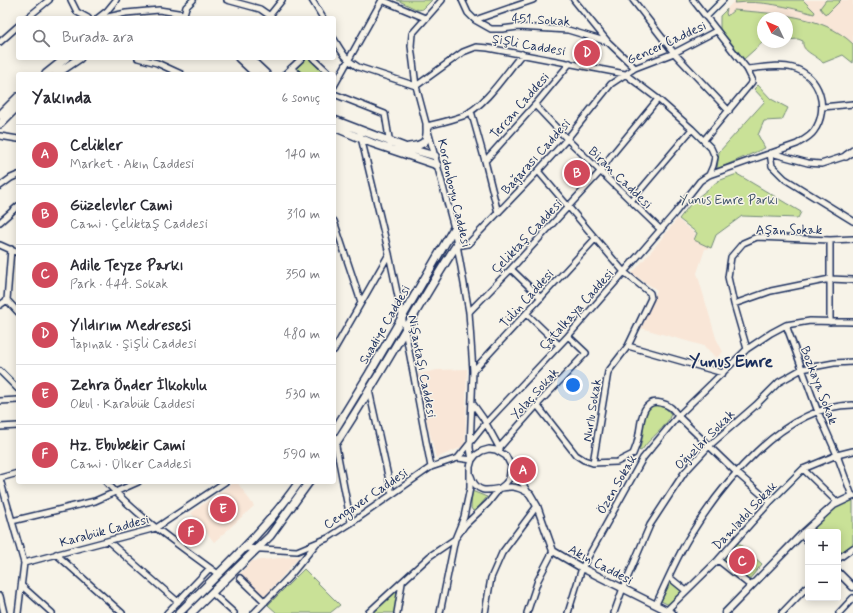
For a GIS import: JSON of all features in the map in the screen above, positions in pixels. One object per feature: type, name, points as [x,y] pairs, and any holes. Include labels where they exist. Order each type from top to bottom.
[{"type":"main road","points":[[48,72],[64,60]]},
{"type":"main road","points":[[59,72],[77,60]]},
{"type":"main road","points":[[241,60],[254,72]]},
{"type":"main road","points":[[251,60],[264,72]]},
{"type":"main road","points":[[0,115],[16,100]]},
{"type":"main road","points":[[0,124],[16,108]]},
{"type":"main road","points":[[336,121],[408,148],[435,156]]},
{"type":"main road","points":[[408,148],[424,143],[428,138],[427,126]]},
{"type":"main road","points":[[336,128],[437,165]]},
{"type":"main road","points":[[849,156],[853,151]]},
{"type":"main road","name":"Suadiye Caddesi","points":[[336,429],[454,228]]},
{"type":"main road","name":"Suadiye Caddesi","points":[[336,439],[369,389],[456,246]]},
{"type":"main road","points":[[179,613],[244,548],[277,512],[298,484]]},
{"type":"main road","points":[[191,613],[270,536],[308,484]]},
{"type":"street","points":[[29,16],[49,0]]},
{"type":"street","points":[[71,0],[77,12],[84,16]]},
{"type":"street","points":[[101,16],[116,0]]},
{"type":"street","points":[[112,16],[126,13],[159,10],[183,16],[186,8],[193,0]]},
{"type":"street","points":[[227,0],[260,9],[271,16],[282,0]]},
{"type":"street","points":[[312,0],[322,16]]},
{"type":"street","points":[[336,80],[382,0],[425,18]]},
{"type":"street","name":"Kordonboyu Caddesi","points":[[442,0],[412,34],[410,46],[416,86],[454,228],[469,312],[473,371],[471,440],[472,460]]},
{"type":"street","points":[[462,0],[468,13],[475,20],[533,0]]},
{"type":"street","points":[[574,0],[608,42],[635,68]]},
{"type":"street","points":[[633,0],[674,53],[729,110]]},
{"type":"street","points":[[693,0],[752,77],[752,82],[704,140]]},
{"type":"street","points":[[706,17],[723,0]]},
{"type":"street","name":"451. Sokak","points":[[475,20],[491,29],[518,27],[568,30],[608,42]]},
{"type":"street","points":[[0,42],[16,28]]},
{"type":"street","name":"Gencer Caddesi","points":[[625,74],[635,68],[674,53],[716,31]]},
{"type":"street","points":[[336,42],[347,60],[358,67],[416,86]]},
{"type":"street","name":"Şişli Caddesi","points":[[416,86],[463,52],[476,47],[522,54],[625,74],[658,99],[711,148],[715,157],[709,175]]},
{"type":"street","points":[[427,126],[462,116],[471,111],[486,98],[522,54]]},
{"type":"street","points":[[146,60],[157,63],[177,72]]},
{"type":"street","points":[[287,72],[300,60]]},
{"type":"street","points":[[316,60],[328,72]]},
{"type":"street","name":"Tercan Caddesi","points":[[485,161],[570,63]]},
{"type":"street","points":[[709,175],[797,144],[814,132],[819,123],[822,106],[820,95],[810,78],[793,68],[782,67],[747,69]]},
{"type":"street","points":[[291,68],[296,72]]},
{"type":"street","name":"Bağarası Caddesi","points":[[456,246],[468,244],[567,139],[611,84],[625,74]]},
{"type":"street","points":[[336,95],[385,114],[391,149]]},
{"type":"street","name":"Çeliktaş Caddesi","points":[[469,312],[511,269],[600,172],[611,156],[658,99]]},
{"type":"street","points":[[822,106],[853,104]]},
{"type":"street","name":"Biran Caddesi","points":[[535,105],[600,172],[661,230]]},
{"type":"street","points":[[471,111],[498,213]]},
{"type":"street","name":"Nişantaşı Caddesi","points":[[359,129],[389,254],[431,466]]},
{"type":"street","points":[[631,201],[692,129]]},
{"type":"street","points":[[0,136],[16,139]]},
{"type":"street","points":[[770,153],[808,163],[821,164],[849,156]]},
{"type":"street","points":[[770,153],[772,166],[785,179],[853,221]]},
{"type":"street","points":[[538,171],[624,272]]},
{"type":"street","name":"Çatalkaya Caddesi","points":[[458,458],[486,423],[568,336],[661,230],[700,181],[709,175]]},
{"type":"street","points":[[0,186],[16,176]]},
{"type":"street","points":[[0,222],[16,208]]},
{"type":"street","points":[[336,227],[361,302]]},
{"type":"street","name":"Aşan Sokak","points":[[747,349],[728,277],[731,258],[743,243],[757,237],[830,240],[853,239]]},
{"type":"street","name":"Tülin Caddesi","points":[[473,371],[595,239]]},
{"type":"street","points":[[830,240],[830,322]]},
{"type":"street","points":[[0,245],[16,252]]},
{"type":"street","points":[[0,305],[6,300],[11,249]]},
{"type":"street","points":[[336,346],[389,254]]},
{"type":"street","points":[[511,269],[541,298]]},
{"type":"street","name":"Nurlu Sokak","points":[[593,463],[608,372],[628,346],[651,298],[650,293],[624,272]]},
{"type":"street","points":[[734,304],[771,291],[830,279],[853,280]]},
{"type":"street","points":[[6,300],[16,310]]},
{"type":"street","points":[[527,314],[559,345]]},
{"type":"street","name":"Özen Sokak","points":[[568,613],[582,568],[643,458],[678,416],[747,349],[771,332],[786,325],[810,321],[853,322]]},
{"type":"street","name":"Bozkaya Sokak","points":[[786,325],[818,412],[837,455],[852,496]]},
{"type":"street","name":"Yolaç Sokak","points":[[501,450],[537,405],[586,353],[568,336]]},
{"type":"street","points":[[628,346],[722,373]]},
{"type":"street","name":"Oğuzlar Sokak","points":[[614,613],[622,588],[650,525],[684,473],[709,446],[780,382],[802,369],[834,363],[853,362]]},
{"type":"street","points":[[0,371],[16,387]]},
{"type":"street","points":[[369,389],[392,494]]},
{"type":"street","points":[[0,401],[16,400]]},
{"type":"street","points":[[537,405],[576,455],[593,463],[617,462],[633,454],[638,439],[642,415],[647,407],[652,402],[658,402],[672,407],[678,416],[736,473],[770,502]]},
{"type":"street","points":[[368,613],[430,556],[455,539],[465,525],[488,503],[509,479],[511,466],[473,404]]},
{"type":"street","points":[[656,604],[687,540],[711,504],[736,473],[761,448],[790,424],[830,408],[853,406]]},
{"type":"street","points":[[0,427],[16,426]]},
{"type":"street","points":[[440,613],[455,539],[464,517],[470,488],[470,466],[472,460],[482,451],[501,450]]},
{"type":"street","name":"Damladol Sokak","points":[[668,612],[685,590],[718,560],[770,502],[803,469],[837,455],[853,451]]},
{"type":"street","points":[[336,452],[351,523]]},
{"type":"street","name":"Cengaver Caddesi","points":[[244,548],[257,550],[298,551],[328,538],[431,466],[458,458],[472,460]]},
{"type":"street","name":"Akın Caddesi","points":[[508,460],[537,506],[553,551],[582,568],[656,604],[668,612]]},
{"type":"street","points":[[803,469],[838,503]]},
{"type":"street","points":[[470,473],[472,480],[481,489],[487,491],[513,487],[530,494]]},
{"type":"street","points":[[16,474],[0,478],[24,563],[18,613]]},
{"type":"street","points":[[108,484],[156,528],[218,574]]},
{"type":"street","points":[[12,521],[95,501],[133,484]]},
{"type":"street","name":"Karabük Caddesi","points":[[24,563],[156,528],[222,484]]},
{"type":"street","points":[[725,613],[802,534],[838,503],[852,496]]},
{"type":"street","points":[[485,613],[491,578],[502,553],[537,506]]},
{"type":"street","points":[[802,534],[805,538]]},
{"type":"street","points":[[108,541],[178,602]]},
{"type":"street","points":[[254,613],[289,578],[318,542]]},
{"type":"street","points":[[841,557],[853,548]]},
{"type":"street","points":[[527,613],[538,580],[553,551]]},
{"type":"street","points":[[56,554],[122,613]]},
{"type":"street","points":[[718,560],[751,586]]},
{"type":"street","points":[[167,613],[210,568]]},
{"type":"street","points":[[841,575],[853,587]]},
{"type":"street","points":[[240,578],[265,602]]},
{"type":"street","points":[[669,578],[685,590]]},
{"type":"street","points":[[397,613],[402,583]]},
{"type":"street","points":[[22,586],[52,613]]},
{"type":"street","points":[[782,613],[805,589]]},
{"type":"street","points":[[212,593],[234,613]]},
{"type":"street","points":[[0,596],[4,613]]},
{"type":"street","points":[[838,613],[853,598]]},
{"type":"shaded area","points":[[735,0],[853,0],[853,63],[843,55],[823,63],[819,58],[804,49],[802,46],[803,41],[798,39],[793,39],[793,12],[757,12],[757,47],[744,59],[720,29],[720,16]]},
{"type":"shaded area","points":[[677,219],[696,234],[693,239],[711,248],[705,249],[697,273],[716,338],[723,352],[716,358],[704,346],[641,328],[657,290],[632,274]]},
{"type":"shaded area","points":[[467,369],[465,446],[436,458],[415,375],[437,370]]},
{"type":"shaded area","points":[[231,484],[238,484],[254,506],[214,542],[191,513]]},
{"type":"shaded area","points":[[300,556],[264,598],[240,574],[252,561]]},
{"type":"green space","points":[[397,0],[432,0],[423,9],[418,10]]},
{"type":"green space","points":[[737,0],[803,0],[815,12],[814,14],[765,3],[734,3]]},
{"type":"green space","points":[[826,0],[841,0],[827,14],[820,8]]},
{"type":"green space","points":[[727,9],[727,16],[734,10],[757,12],[757,47],[744,59],[720,29],[720,16]]},
{"type":"green space","points":[[793,16],[812,21],[841,34],[853,44],[853,63],[843,55],[823,63],[807,51],[804,48],[803,41],[798,39],[793,39]]},
{"type":"green space","points":[[305,60],[311,60],[322,72],[299,72],[296,69]]},
{"type":"green space","points":[[758,85],[771,99],[788,108],[782,120],[764,121],[758,135],[765,148],[717,169],[719,152],[765,101],[754,89]]},
{"type":"green space","name":"Yunus Emre Parkı","points":[[737,174],[801,212],[798,218],[742,216],[716,235],[711,248],[694,240],[697,233],[679,219],[692,202],[718,181]]},
{"type":"green space","points":[[653,404],[664,406],[671,414],[662,429],[640,451],[646,415]]},
{"type":"green space","points":[[472,491],[487,497],[476,510],[473,511],[471,508]]},
{"type":"green space","points":[[853,499],[853,544],[841,553],[841,529],[809,529],[838,505]]},
{"type":"green space","points":[[737,542],[762,564],[748,581],[722,558]]},
{"type":"green space","points":[[304,569],[340,605],[330,613],[277,613],[268,605]]},
{"type":"green space","points":[[671,582],[681,591],[669,605],[661,601]]},
{"type":"green space","points":[[399,588],[394,613],[371,613]]},
{"type":"place","name":"Yıldırım Medresesi","points":[[587,53]]},
{"type":"place","name":"Güzelevler Cami","points":[[577,173]]},
{"type":"place","name":"Celikler","points":[[523,470]]},
{"type":"place","name":"Zehra Önder İlkokulu","points":[[223,509]]},
{"type":"place","name":"Hz. Ebubekir Cami","points":[[191,532]]},
{"type":"place","name":"Adile Teyze Parkı","points":[[742,561]]},
{"type":"district","name":"Yunus Emre","points":[[731,361]]}]
